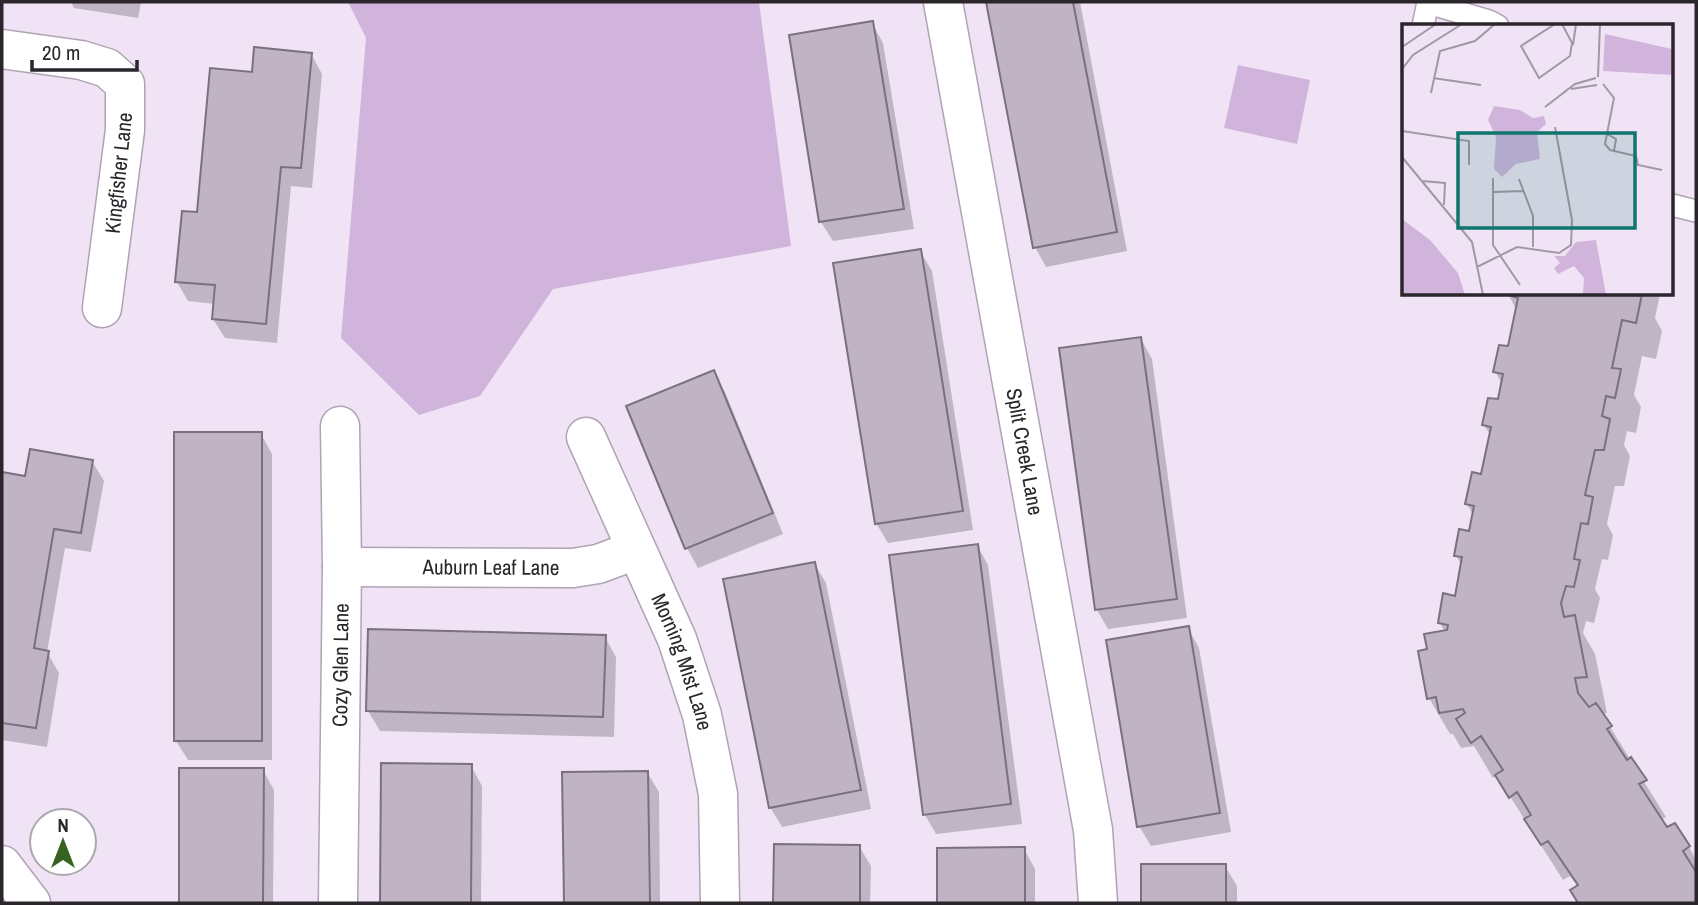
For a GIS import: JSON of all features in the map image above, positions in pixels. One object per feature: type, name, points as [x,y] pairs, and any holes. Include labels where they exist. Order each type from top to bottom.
[{"type":"street","name":"Split Creek Lane","points":[[943,2],[1093,830],[1098,903]]},
{"type":"street","name":"Kingfisher Lane","points":[[2,49],[81,60],[107,68],[125,85],[125,130],[102,308]]},
{"type":"street","name":"Cozy Glen Lane","points":[[338,903],[342,567],[340,426]]},
{"type":"street","name":"Morning Mist Lane","points":[[586,437],[677,639],[702,715],[718,794],[720,903]]},
{"type":"street","name":"Auburn Leaf Lane","points":[[342,567],[573,568],[598,564],[636,550]]},
{"type":"street","points":[[2,865],[31,903]]},
{"type":"lane","points":[[1423,24],[1428,3],[1494,24]]},
{"type":"lane","points":[[1674,206],[1696,211]]},
{"type":"shaded area","points":[[348,2],[759,2],[791,246],[553,289],[480,396],[419,415],[341,338],[366,38]]},
{"type":"shaded area","points":[[1238,65],[1310,80],[1297,144],[1224,128]]},
{"type":"building","points":[[986,2],[1073,2],[1117,232],[1033,248]]},
{"type":"building","points":[[873,21],[904,209],[819,222],[789,35]]},
{"type":"building","points":[[254,47],[312,53],[301,168],[281,167],[266,324],[212,319],[215,285],[175,282],[182,211],[197,212],[210,68],[252,72]]},
{"type":"building","points":[[921,249],[963,511],[875,524],[833,263]]},
{"type":"building","points":[[1512,296],[1642,296],[1636,323],[1622,320],[1612,368],[1621,369],[1615,398],[1606,396],[1602,416],[1610,419],[1604,450],[1595,450],[1585,495],[1593,497],[1588,524],[1581,523],[1574,559],[1580,560],[1574,587],[1566,586],[1561,603],[1564,617],[1575,615],[1587,677],[1575,678],[1578,693],[1589,707],[1596,703],[1612,726],[1607,729],[1627,760],[1631,757],[1647,780],[1639,784],[1667,827],[1675,823],[1690,846],[1683,851],[1696,872],[1696,903],[1578,903],[1570,890],[1578,885],[1548,841],[1541,845],[1524,819],[1531,815],[1517,792],[1509,798],[1495,775],[1503,770],[1481,736],[1471,743],[1456,719],[1465,713],[1463,709],[1439,713],[1436,697],[1427,699],[1418,651],[1427,649],[1424,634],[1447,630],[1448,625],[1438,623],[1443,593],[1455,596],[1462,557],[1454,556],[1459,529],[1469,531],[1474,506],[1465,504],[1472,472],[1481,474],[1491,427],[1482,425],[1488,398],[1498,399],[1503,374],[1493,372],[1499,345],[1508,346],[1518,298]]},
{"type":"building","points":[[1141,337],[1177,599],[1095,610],[1059,348]]},
{"type":"building","points":[[714,370],[773,513],[685,549],[626,406]]},
{"type":"building","points":[[174,432],[262,432],[262,741],[174,741]]},
{"type":"building","points":[[30,449],[93,460],[81,533],[54,529],[34,648],[49,651],[36,728],[2,723],[2,472],[25,476]]},
{"type":"building","points":[[978,544],[1011,804],[923,815],[889,555]]},
{"type":"building","points":[[815,562],[861,790],[769,808],[723,579]]},
{"type":"building","points":[[1189,626],[1220,813],[1137,827],[1106,640]]},
{"type":"building","points":[[368,629],[606,635],[603,717],[366,711]]},
{"type":"building","points":[[381,763],[472,764],[471,903],[380,903]]},
{"type":"building","points":[[179,768],[264,768],[263,903],[179,903]]},
{"type":"building","points":[[648,771],[650,903],[564,903],[562,772]]},
{"type":"building","points":[[774,844],[860,845],[860,903],[773,903]]},
{"type":"building","points":[[1025,847],[1025,903],[937,903],[937,848]]},
{"type":"building","points":[[1141,864],[1226,864],[1226,903],[1141,903]]}]
